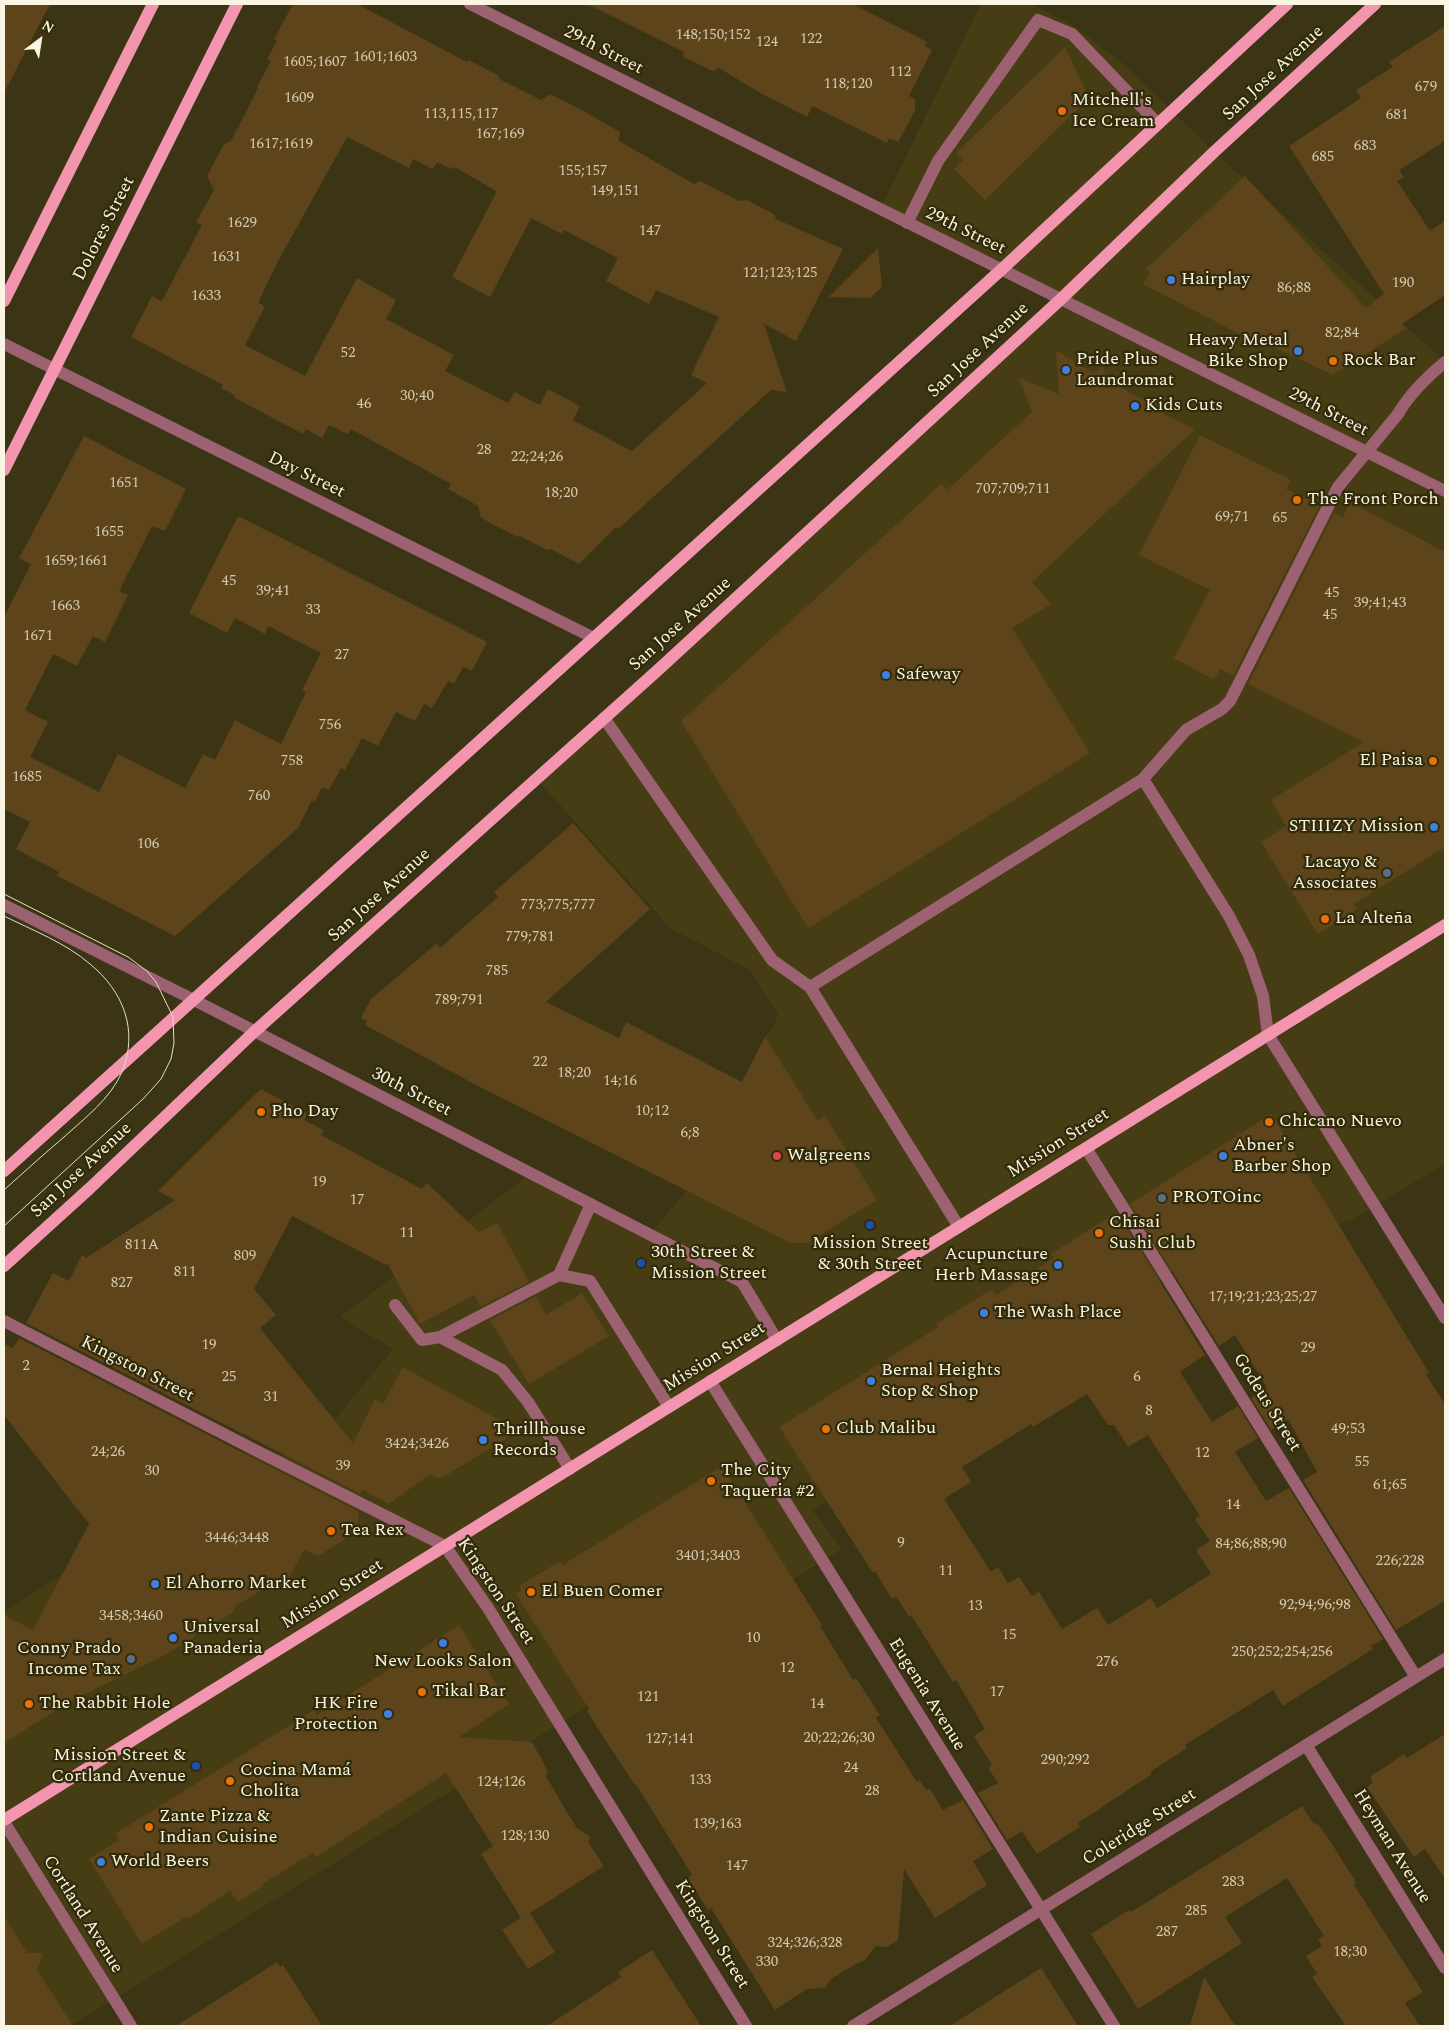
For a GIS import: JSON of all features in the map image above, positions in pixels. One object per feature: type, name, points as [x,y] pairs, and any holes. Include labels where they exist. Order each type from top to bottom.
[{"type":"main road","points":[[4,300],[153,4]]},
{"type":"main road","name":"Dolores Street","points":[[4,470],[237,4]]},
{"type":"main road","points":[[4,1171],[1001,270],[1287,4]]},
{"type":"main road","name":"San Jose Avenue","points":[[4,1266],[89,1189],[254,1032],[658,670],[1061,299],[1214,152],[1375,4]]},
{"type":"main road","name":"Mission Street","points":[[4,1821],[1445,925]]},
{"type":"street","name":"29th Street","points":[[470,4],[1445,491]]},
{"type":"street","points":[[907,223],[938,161],[1038,20],[1072,34],[1158,124]]},
{"type":"street","name":"Day Street","points":[[4,344],[594,638]]},
{"type":"street","points":[[810,987],[1143,779],[1186,730],[1222,710],[1230,701],[1338,487],[1398,414],[1405,402],[1424,380],[1445,362]]},
{"type":"street","points":[[604,718],[772,960],[810,987],[959,1227]]},
{"type":"street","points":[[1143,779],[1229,916],[1249,955],[1263,996],[1268,1035],[1445,1318]]},
{"type":"street","name":"30th Street","points":[[4,905],[194,1000],[742,1282],[777,1340]]},
{"type":"street","name":"Godeus Street","points":[[1086,1148],[1416,1677]]},
{"type":"street","points":[[559,1275],[591,1204]]},
{"type":"street","points":[[395,1305],[422,1340],[440,1336],[559,1275],[590,1281],[670,1407]]},
{"type":"street","name":"Kingston Street","points":[[4,1321],[445,1546],[488,1608],[746,2026]]},
{"type":"street","points":[[440,1336],[502,1370],[528,1402],[570,1469]]},
{"type":"street","name":"Eugenia Avenue","points":[[710,1382],[1114,2026]]},
{"type":"street","name":"Coleridge Street","points":[[853,2026],[1445,1659]]},
{"type":"street","name":"Heyman Avenue","points":[[1306,1745],[1445,1968]]},
{"type":"street","name":"Cortland Avenue","points":[[4,1821],[131,2026]]},
{"type":"shaded area","points":[[981,4],[1031,4],[1072,25],[1125,65],[1214,152],[1445,362],[1445,1164],[1351,1220],[1177,1269],[812,1510],[842,1549],[77,2022],[68,2026],[4,2026],[4,1612],[255,1450],[302,1459],[393,1349],[340,1317],[530,1174],[649,1234],[687,1191],[765,1037],[773,1028],[778,1015],[750,970],[670,928],[536,778],[1061,300],[880,209]]},
{"type":"building","points":[[4,4],[50,4],[4,93]]},
{"type":"building","points":[[293,4],[357,4],[467,62],[469,60],[499,76],[499,79],[541,100],[550,94],[580,109],[620,132],[619,141],[694,184],[700,181],[739,201],[747,200],[774,214],[776,219],[843,249],[796,341],[764,324],[787,392],[771,390],[618,529],[616,527],[579,564],[551,549],[547,550],[520,536],[517,537],[481,518],[478,506],[448,489],[451,484],[351,429],[348,434],[329,425],[322,438],[306,429],[303,434],[235,398],[233,394],[221,388],[223,385],[131,337],[152,296],[162,301],[202,225],[196,222],[214,190],[207,176],[224,144],[231,141],[258,88],[271,61],[267,59],[277,41],[274,39]],"holes":[[[347,137],[409,168],[413,159],[433,169],[437,162],[451,169],[455,167],[496,191],[452,277],[490,297],[531,218],[562,234],[564,230],[618,258],[606,281],[649,304],[656,290],[719,317],[691,375],[707,383],[632,451],[573,420],[580,406],[548,389],[540,405],[515,392],[508,403],[445,371],[454,355],[386,319],[396,300],[357,278],[305,376],[245,345],[265,306],[258,303],[277,263]]]},
{"type":"building","points":[[587,4],[853,4],[927,42],[925,46],[932,50],[909,96],[915,99],[915,111],[898,142],[889,138],[887,143],[812,106],[807,117],[762,94],[719,68],[713,71],[683,57],[684,52]]},
{"type":"building","points":[[1445,26],[1445,141],[1399,170],[1404,177],[1397,181],[1430,231],[1445,221],[1445,295],[1402,324],[1405,329],[1333,375],[1266,343],[1261,344],[1253,341],[1143,284],[1150,272],[1146,269],[1245,176],[1366,308],[1384,294],[1289,146],[1361,98],[1356,90],[1393,67],[1389,62]]},
{"type":"building","points":[[1065,47],[1089,98],[985,200],[954,169],[963,160],[956,153]]},
{"type":"building","points":[[878,248],[882,287],[870,298],[829,297]]},
{"type":"building","name":"Safeway","points":[[1056,350],[1093,373],[1103,367],[1108,381],[1146,401],[1161,397],[1164,414],[1195,429],[1032,582],[1051,604],[1012,628],[1090,753],[808,928],[681,721],[941,484],[947,490],[1032,412],[1019,378],[1059,394]]},
{"type":"building","points":[[1200,435],[1291,480],[1286,489],[1320,505],[1233,676],[1220,669],[1214,680],[1174,658],[1210,590],[1139,555]]},
{"type":"building","points":[[84,436],[186,489],[165,531],[152,526],[119,591],[128,595],[105,642],[93,636],[77,666],[53,654],[25,710],[48,722],[30,757],[99,792],[118,754],[185,788],[203,754],[215,760],[235,720],[281,744],[306,692],[302,690],[321,653],[268,626],[265,634],[235,618],[227,633],[189,613],[238,516],[487,642],[472,671],[463,667],[454,684],[448,681],[432,708],[424,704],[415,721],[396,712],[378,746],[362,738],[345,770],[341,768],[329,790],[322,787],[315,802],[312,800],[298,828],[175,936],[57,876],[59,872],[16,849],[30,822],[4,809],[4,617],[31,564],[19,558]]},
{"type":"building","points":[[1350,502],[1445,552],[1445,847],[1354,904],[1357,909],[1318,934],[1261,842],[1286,826],[1271,800],[1364,742],[1248,684],[1334,513],[1343,517]]},
{"type":"building","points":[[573,823],[650,909],[546,1002],[619,1038],[626,1022],[742,1082],[765,1037],[818,1121],[825,1116],[877,1200],[807,1243],[791,1243],[478,1086],[365,1025],[367,1021],[361,1018],[371,999],[436,944],[440,948],[498,897],[494,892]]},
{"type":"building","points":[[261,1089],[308,1114],[304,1120],[324,1130],[321,1135],[422,1189],[427,1183],[479,1232],[497,1223],[529,1282],[481,1306],[474,1295],[420,1324],[388,1264],[386,1265],[292,1216],[254,1289],[276,1315],[260,1328],[353,1443],[375,1399],[383,1404],[403,1367],[519,1431],[440,1479],[430,1474],[389,1504],[361,1489],[361,1494],[26,1323],[53,1273],[69,1281],[82,1255],[86,1258],[175,1200],[158,1191]]},
{"type":"building","points":[[1271,1114],[1429,1373],[1426,1375],[1445,1404],[1445,1601],[1396,1630],[1303,1480],[1317,1472],[1288,1419],[1271,1430],[1251,1398],[1267,1388],[1235,1335],[1219,1346],[1130,1204]]},
{"type":"building","points":[[1117,1212],[1205,1355],[1180,1372],[1212,1422],[1238,1406],[1258,1438],[1235,1452],[1266,1501],[1289,1488],[1383,1639],[1371,1646],[1373,1649],[1283,1706],[1273,1690],[1185,1745],[1187,1748],[1150,1772],[1152,1774],[1078,1823],[1080,1827],[1037,1854],[1022,1831],[1007,1840],[978,1793],[998,1783],[988,1768],[992,1765],[974,1736],[985,1729],[956,1680],[953,1682],[911,1615],[909,1617],[896,1596],[892,1599],[875,1571],[873,1573],[779,1427],[938,1327],[936,1324],[992,1289],[996,1295],[1054,1258],[1051,1254]],"holes":[[[1087,1394],[1108,1425],[1114,1425],[1128,1447],[1148,1435],[1200,1516],[1195,1519],[1210,1541],[1196,1550],[1211,1574],[1157,1608],[1151,1598],[1108,1625],[1097,1608],[1062,1629],[1039,1592],[1032,1596],[1019,1577],[1008,1583],[998,1567],[991,1572],[944,1499],[971,1482],[962,1467],[1031,1424],[1033,1427]]]},
{"type":"building","points":[[582,1293],[609,1336],[529,1384],[490,1320],[536,1296],[546,1315]]},
{"type":"building","points":[[19,1338],[359,1512],[356,1532],[318,1556],[304,1550],[285,1585],[270,1577],[262,1590],[236,1606],[232,1613],[193,1638],[165,1655],[71,1701],[4,1743],[4,1615],[33,1630],[89,1524],[4,1415],[4,1344],[13,1348]]},
{"type":"building","points":[[722,1466],[822,1625],[820,1626],[853,1680],[856,1678],[880,1715],[876,1718],[917,1782],[920,1780],[926,1790],[930,1789],[943,1810],[963,1800],[993,1849],[973,1861],[987,1885],[935,1918],[904,1869],[898,1940],[887,1947],[876,1946],[865,1960],[831,1979],[825,1988],[807,1989],[775,2010],[711,1908],[708,1910],[688,1878],[692,1875],[636,1784],[587,1711],[589,1709],[516,1594],[521,1591],[519,1586],[560,1561],[563,1565]]},
{"type":"building","points":[[459,1625],[509,1704],[459,1737],[532,1742],[548,1771],[546,1776],[565,1809],[577,1828],[591,1837],[588,1842],[604,1866],[530,1913],[555,1952],[528,1969],[502,1930],[521,1918],[481,1854],[493,1846],[446,1773],[316,1857],[313,1853],[262,1884],[263,1886],[238,1902],[230,1891],[189,1918],[187,1916],[142,1944],[89,1859],[119,1840],[115,1834],[314,1710],[317,1715]]},
{"type":"building","points":[[1445,1734],[1445,1879],[1425,1849],[1414,1857],[1367,1787],[1373,1782],[1370,1777],[1404,1754],[1407,1758]]},
{"type":"building","points":[[1302,1806],[1313,1823],[1319,1825],[1332,1844],[1356,1882],[1354,1885],[1423,1992],[1405,2003],[1420,2026],[1346,2026],[1312,1977],[1317,1974],[1306,1956],[1322,1946],[1318,1940],[1324,1936],[1287,1878],[1225,1917],[1242,1943],[1138,2009],[1091,1934],[1129,1910],[1131,1912]]},
{"type":"building","points":[[4,1916],[27,1953],[43,1953],[37,1970],[73,2026],[4,2026]]},
{"type":"building","points":[[652,1950],[701,2026],[547,2026],[621,1977],[618,1972]]},
{"type":"building","points":[[277,1962],[280,1967],[283,1965],[322,2026],[176,2026]]},
{"type":"building","points":[[1041,1968],[1078,2026],[950,2026],[992,1999]]},
{"type":"building","points":[[1204,1977],[1235,2026],[1190,2026]]},
{"type":"tram line","points":[[4,894],[128,957],[147,971],[156,982],[173,1017],[174,1043],[171,1059],[161,1079],[143,1099],[4,1226]]},
{"type":"tram line","points":[[4,916],[48,937],[81,956],[102,975],[111,986],[125,1012],[129,1041],[122,1072],[111,1091],[80,1123],[4,1190]]},
{"type":"place","name":"Mitchell's Ice Cream","points":[[1062,111]]},
{"type":"place","name":"Hairplay","points":[[1171,280]]},
{"type":"place","name":"Heavy Metal Bike Shop","points":[[1298,351]]},
{"type":"place","name":"Rock Bar","points":[[1333,361]]},
{"type":"place","name":"Pride Plus Laundromat","points":[[1066,370]]},
{"type":"place","name":"Kids Cuts","points":[[1135,406]]},
{"type":"place","name":"The Front Porch","points":[[1297,500]]},
{"type":"place","name":"Safeway","points":[[886,675]]},
{"type":"place","name":"El Paisa","points":[[1433,761]]},
{"type":"place","name":"STIIIZY Mission","points":[[1434,827]]},
{"type":"place","name":"Lacayo & Associates","points":[[1387,873]]},
{"type":"place","name":"La Alteña","points":[[1325,919]]},
{"type":"place","name":"Pho Day","points":[[261,1112]]},
{"type":"place","name":"Chicano Nuevo","points":[[1269,1122]]},
{"type":"place","name":"Walgreens","points":[[777,1156]]},
{"type":"place","name":"Abner's Barber Shop","points":[[1223,1156]]},
{"type":"place","name":"PROTOinc","points":[[1162,1198]]},
{"type":"place","name":"Mission Street & 30th Street","points":[[870,1225]]},
{"type":"place","name":"Chīsai Sushi Club","points":[[1099,1233]]},
{"type":"place","name":"30th Street & Mission Street","points":[[641,1263]]},
{"type":"place","name":"Acupuncture Herb Massage","points":[[1058,1265]]},
{"type":"place","name":"The Wash Place","points":[[984,1313]]},
{"type":"place","name":"Bernal Heights Stop & Shop","points":[[871,1381]]},
{"type":"place","name":"Club Malibu","points":[[826,1429]]},
{"type":"place","name":"Thrillhouse Records","points":[[483,1440]]},
{"type":"place","name":"The City Taqueria #2","points":[[711,1481]]},
{"type":"place","name":"Tea Rex","points":[[331,1531]]},
{"type":"place","name":"El Ahorro Market","points":[[155,1584]]},
{"type":"place","name":"El Buen Comer","points":[[531,1592]]},
{"type":"place","name":"Universal Panaderia","points":[[173,1638]]},
{"type":"place","name":"New Looks Salon","points":[[443,1643]]},
{"type":"place","name":"Conny Prado Income Tax","points":[[131,1659]]},
{"type":"place","name":"Tikal Bar","points":[[422,1692]]},
{"type":"place","name":"The Rabbit Hole","points":[[29,1704]]},
{"type":"place","name":"HK Fire Protection","points":[[388,1714]]},
{"type":"place","name":"Mission Street & Cortland Avenue","points":[[196,1766]]},
{"type":"place","name":"Cocina Mamá Cholita","points":[[230,1781]]},
{"type":"place","name":"Zante Pizza & Indian Cuisine","points":[[149,1827]]},
{"type":"place","name":"World Beers","points":[[101,1862]]}]
